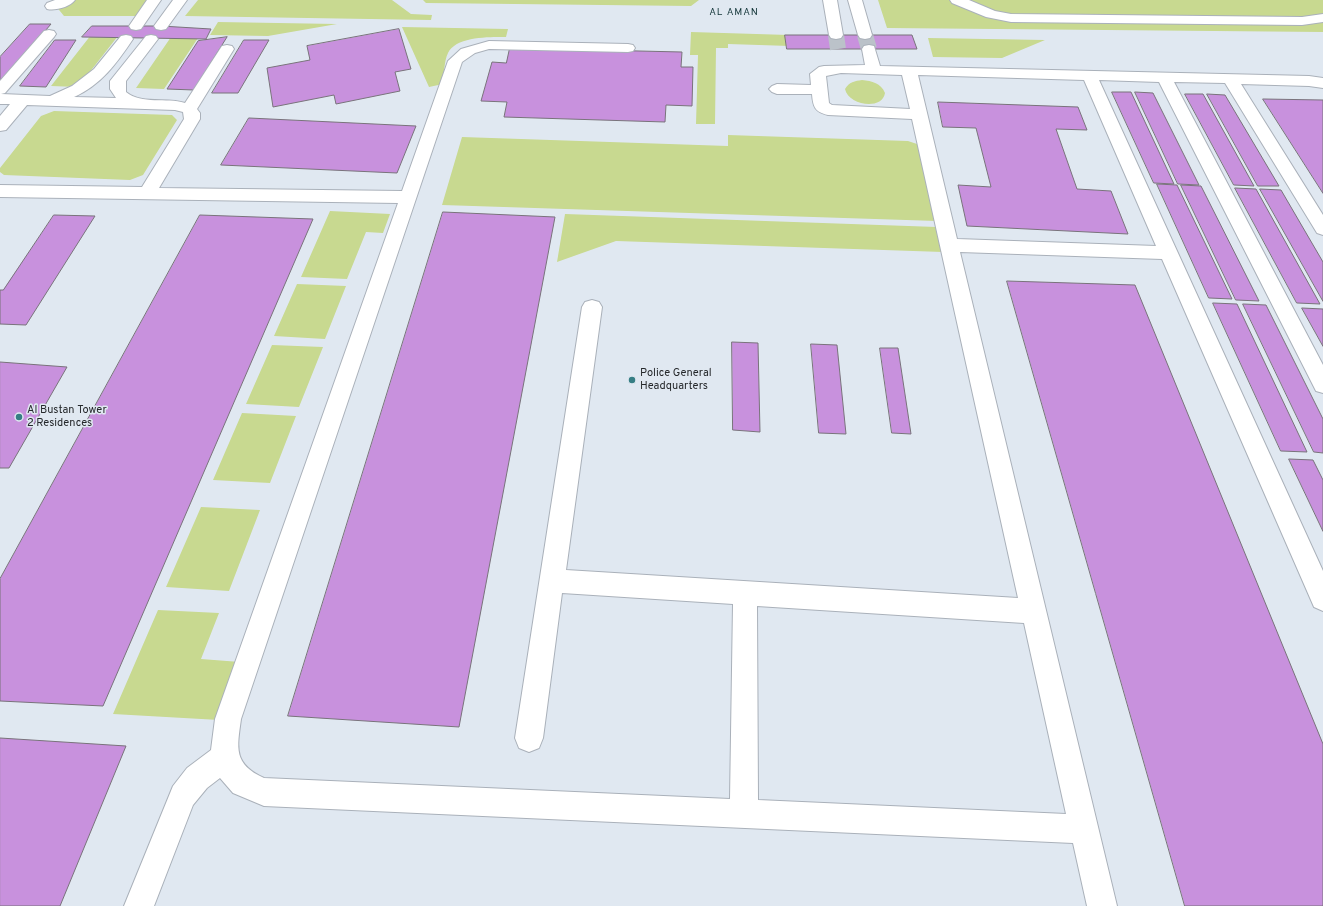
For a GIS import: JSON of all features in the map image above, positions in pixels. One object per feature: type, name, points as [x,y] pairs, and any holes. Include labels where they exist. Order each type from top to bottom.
[{"type":"lane","points":[[56,0],[52,6],[68,0]]},
{"type":"lane","points":[[154,0],[140,20],[165,21],[180,0]]},
{"type":"lane","points":[[830,0],[836,35]]},
{"type":"lane","points":[[855,0],[865,35]]},
{"type":"lane","points":[[958,0],[990,14],[1010,18],[1302,21],[1323,18]]},
{"type":"lane","points":[[833,16],[860,17]]},
{"type":"lane","points":[[0,90],[49,34]]},
{"type":"lane","points":[[52,101],[89,82],[126,38]]},
{"type":"lane","points":[[133,103],[120,96],[116,86],[120,75],[151,39]]},
{"type":"lane","points":[[628,48],[489,45],[478,47],[460,55],[455,61],[228,719],[224,744],[225,756],[229,767],[243,783],[264,792],[1084,829]]},
{"type":"lane","points":[[189,109],[227,49]]},
{"type":"lane","points":[[869,49],[874,70]]},
{"type":"lane","points":[[110,58],[133,60]]},
{"type":"lane","points":[[918,114],[828,110],[821,105],[818,77],[820,71],[840,63],[874,70],[1309,81],[1323,83]]},
{"type":"lane","points":[[909,71],[1102,906]]},
{"type":"lane","points":[[1089,75],[1323,599]]},
{"type":"lane","points":[[1164,77],[1323,385]]},
{"type":"lane","points":[[1230,79],[1323,229]]},
{"type":"lane","points":[[777,89],[819,90]]},
{"type":"lane","points":[[0,99],[176,105],[189,109],[192,113],[192,119],[147,193]]},
{"type":"lane","points":[[0,126],[23,100]]},
{"type":"lane","points":[[0,191],[409,197]]},
{"type":"lane","points":[[950,245],[1169,253]]},
{"type":"lane","points":[[530,738],[592,307]]},
{"type":"lane","points":[[552,581],[1033,611]]},
{"type":"lane","points":[[744,813],[745,593]]},
{"type":"lane","points":[[139,906],[183,796],[197,778],[225,756]]},
{"type":"green space","points":[[69,0],[153,0],[142,16],[64,16],[55,5]]},
{"type":"green space","points":[[198,0],[392,0],[411,14],[432,15],[431,20],[185,16]]},
{"type":"green space","points":[[423,0],[699,0],[691,6],[426,3]]},
{"type":"green space","points":[[878,0],[1323,0],[1323,32],[887,28]]},
{"type":"green space","points":[[218,22],[337,24],[268,36],[210,35]]},
{"type":"green space","points":[[402,27],[508,29],[506,37],[466,40],[452,47],[448,53],[444,68],[443,84],[429,87]]},
{"type":"green space","points":[[691,32],[789,35],[790,46],[728,44],[728,48],[716,48],[715,124],[696,124],[698,55],[690,55]]},
{"type":"green space","points":[[91,35],[118,36],[78,87],[51,86]]},
{"type":"green space","points":[[171,37],[198,38],[164,89],[136,88]]},
{"type":"green space","points":[[928,38],[1045,40],[1002,58],[933,57]]},
{"type":"green space","points":[[862,80],[879,85],[885,93],[883,99],[872,104],[865,104],[852,99],[847,95],[845,89],[850,83]]},
{"type":"green space","points":[[54,111],[172,115],[177,120],[143,175],[130,180],[4,175],[0,172],[0,168],[41,116]]},
{"type":"green space","points":[[728,135],[908,141],[920,145],[937,221],[442,205],[462,137],[728,146]]},
{"type":"green space","points":[[330,211],[390,214],[383,233],[366,232],[347,279],[301,277]]},
{"type":"green space","points":[[565,214],[937,227],[943,252],[616,241],[557,262]]},
{"type":"green space","points":[[297,284],[346,286],[325,339],[274,336]]},
{"type":"green space","points":[[272,345],[323,347],[299,407],[246,404]]},
{"type":"green space","points":[[242,413],[296,416],[270,483],[213,480]]},
{"type":"green space","points":[[201,507],[260,510],[229,591],[166,587]]},
{"type":"green space","points":[[158,610],[219,613],[201,659],[240,662],[219,720],[113,714]]},
{"type":"building","points":[[30,24],[51,24],[0,84],[0,57]]},
{"type":"building","points":[[92,26],[161,26],[211,29],[206,39],[82,37]]},
{"type":"building","points":[[399,29],[411,69],[395,72],[400,91],[336,104],[334,95],[273,107],[267,68],[310,60],[307,46]]},
{"type":"building","points":[[785,35],[912,35],[917,49],[787,49]]},
{"type":"building","points":[[227,37],[194,90],[167,89],[198,41]]},
{"type":"building","points":[[55,40],[76,40],[46,87],[20,86]]},
{"type":"building","points":[[244,40],[269,40],[238,93],[212,93]]},
{"type":"building","points":[[510,48],[682,52],[681,67],[693,67],[692,106],[666,105],[665,122],[504,117],[507,102],[481,101],[492,62],[506,63]]},
{"type":"building","points":[[1112,92],[1131,92],[1174,184],[1154,183]]},
{"type":"building","points":[[1135,92],[1153,93],[1199,185],[1178,184]]},
{"type":"building","points":[[1185,94],[1203,94],[1254,186],[1234,185]]},
{"type":"building","points":[[1207,94],[1225,95],[1279,186],[1258,186]]},
{"type":"building","points":[[1263,99],[1323,100],[1323,193]]},
{"type":"building","points":[[938,102],[1078,107],[1087,130],[1056,129],[1077,189],[1111,191],[1128,234],[967,226],[958,185],[991,187],[976,128],[943,127]]},
{"type":"building","points":[[249,118],[416,126],[397,173],[221,165]]},
{"type":"building","points":[[1157,184],[1177,185],[1232,299],[1209,298]]},
{"type":"building","points":[[1181,185],[1201,186],[1259,301],[1236,300]]},
{"type":"building","points":[[1235,188],[1256,189],[1320,304],[1297,303]]},
{"type":"building","points":[[1260,189],[1281,190],[1323,262],[1323,301]]},
{"type":"building","points":[[443,212],[555,217],[459,727],[288,716]]},
{"type":"building","points":[[54,215],[95,216],[26,325],[0,324],[0,290],[3,290]]},
{"type":"building","points":[[200,215],[313,219],[103,706],[0,701],[0,579]]},
{"type":"building","points":[[1007,281],[1135,285],[1323,744],[1323,906],[1185,906]]},
{"type":"building","points":[[1213,303],[1237,304],[1307,452],[1281,451]]},
{"type":"building","points":[[1243,304],[1266,305],[1323,419],[1323,453],[1314,452]]},
{"type":"building","points":[[1302,308],[1323,309],[1323,346]]},
{"type":"building","points":[[732,342],[758,343],[760,432],[733,430]]},
{"type":"building","points":[[811,344],[837,345],[846,434],[819,433]]},
{"type":"building","points":[[880,348],[898,348],[911,434],[892,433]]},
{"type":"building","name":"Al Bustan Tower 2 Residences","points":[[0,362],[67,367],[9,468],[0,468]]},
{"type":"building","points":[[1289,459],[1313,460],[1323,480],[1323,531]]},
{"type":"building","points":[[0,738],[126,746],[60,906],[0,906]]},
{"type":"tunnel","points":[[836,35],[838,49]]},
{"type":"tunnel","points":[[865,35],[869,49]]},
{"type":"place","name":"Police General Headquarters","points":[[632,380]]},
{"type":"place","name":"Al Bustan Tower 2 Residences","points":[[19,417]]},
{"type":"district","name":"AL AMAN","points":[[734,13]]}]
